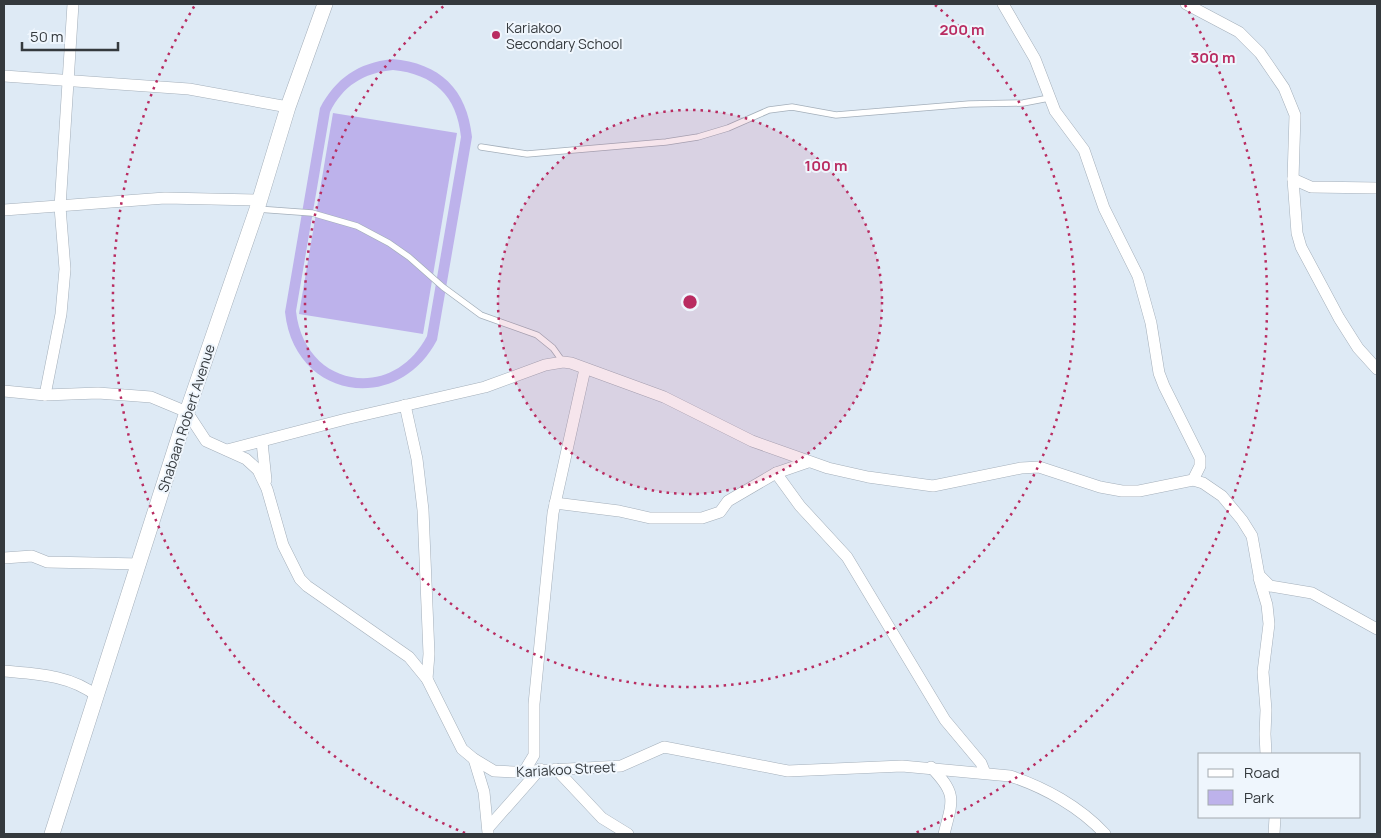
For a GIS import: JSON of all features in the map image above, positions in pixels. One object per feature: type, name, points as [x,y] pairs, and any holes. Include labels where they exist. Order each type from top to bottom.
[{"type":"street","points":[[45,395],[61,314],[65,270],[60,207],[73,4]]},
{"type":"street","name":"Shabaan Robert Avenue","points":[[52,834],[140,564],[187,412],[258,205],[288,107],[325,4]]},
{"type":"street","points":[[1003,4],[1035,59],[1055,111],[1084,150],[1104,208],[1138,276],[1151,323],[1159,373],[1200,458],[1200,466],[1193,480]]},
{"type":"street","points":[[1186,4],[1239,32],[1260,53],[1284,88],[1295,115],[1294,211],[1301,247],[1345,328],[1377,369]]},
{"type":"street","points":[[4,76],[189,88],[288,107]]},
{"type":"street","points":[[1293,179],[1311,187],[1377,188]]},
{"type":"street","points":[[4,210],[165,198],[258,205]]},
{"type":"street","points":[[227,450],[484,387],[544,365],[563,362],[664,397],[752,441],[808,462],[868,478],[922,486],[947,484],[1021,468],[1039,467],[1100,487],[1122,491],[1139,491],[1193,480],[1222,496],[1242,520],[1252,536],[1267,605],[1269,624],[1263,672],[1266,710],[1266,753]]},
{"type":"street","points":[[525,770],[534,755],[534,704],[541,621],[555,504],[585,369]]},
{"type":"street","points":[[4,391],[45,395],[98,393],[150,398],[187,412]]},
{"type":"street","points":[[405,406],[417,459],[423,510],[428,654],[427,679]]},
{"type":"street","name":"Kariakoo Street","points":[[187,412],[206,441],[254,464],[267,489],[283,545],[300,579],[307,586],[409,657],[427,679],[462,749],[494,771],[621,766],[664,747],[788,771],[902,766],[931,767],[1010,776],[1039,787],[1082,813],[1105,834]]},
{"type":"street","points":[[262,442],[267,489]]},
{"type":"street","points":[[555,504],[609,509],[650,518],[702,518],[720,512],[728,501],[776,473],[808,462]]},
{"type":"street","points":[[776,473],[800,506],[847,557],[945,720],[981,763],[985,773]]},
{"type":"street","points":[[4,558],[32,556],[47,562],[140,564]]},
{"type":"street","points":[[1259,575],[1270,586],[1312,593],[1377,629]]},
{"type":"street","points":[[4,671],[58,677],[78,683],[97,696]]},
{"type":"street","points":[[474,759],[484,792],[488,831]]},
{"type":"street","points":[[931,767],[947,784],[950,792],[952,806],[944,834]]},
{"type":"street","points":[[556,768],[602,818],[628,834]]},
{"type":"street","points":[[488,831],[540,769]]},
{"type":"street","points":[[1274,834],[1275,818]]},
{"type":"lane","points":[[481,147],[527,154],[666,142],[698,137],[728,128],[769,110],[792,107],[836,115],[969,104],[1022,103],[1049,98]]},
{"type":"lane","points":[[258,205],[312,213],[357,226],[409,256],[444,287],[481,314],[537,335],[553,348],[563,362]]},
{"type":"green space","points":[[392,59],[424,66],[448,82],[457,92],[464,105],[472,137],[437,340],[419,364],[398,380],[374,387],[349,387],[327,379],[307,364],[292,341],[285,312],[320,108],[326,97],[341,80],[358,68]],"holes":[[[393,70],[408,72],[431,82],[449,99],[459,123],[461,137],[427,336],[412,357],[393,371],[372,378],[351,377],[332,370],[315,356],[302,337],[296,311],[330,112],[341,95],[355,82],[372,74],[382,72]]]},
{"type":"green space","points":[[333,113],[457,133],[423,334],[299,314]]},
{"type":"place","name":"Kariakoo Secondary School","points":[[496,35]]}]
